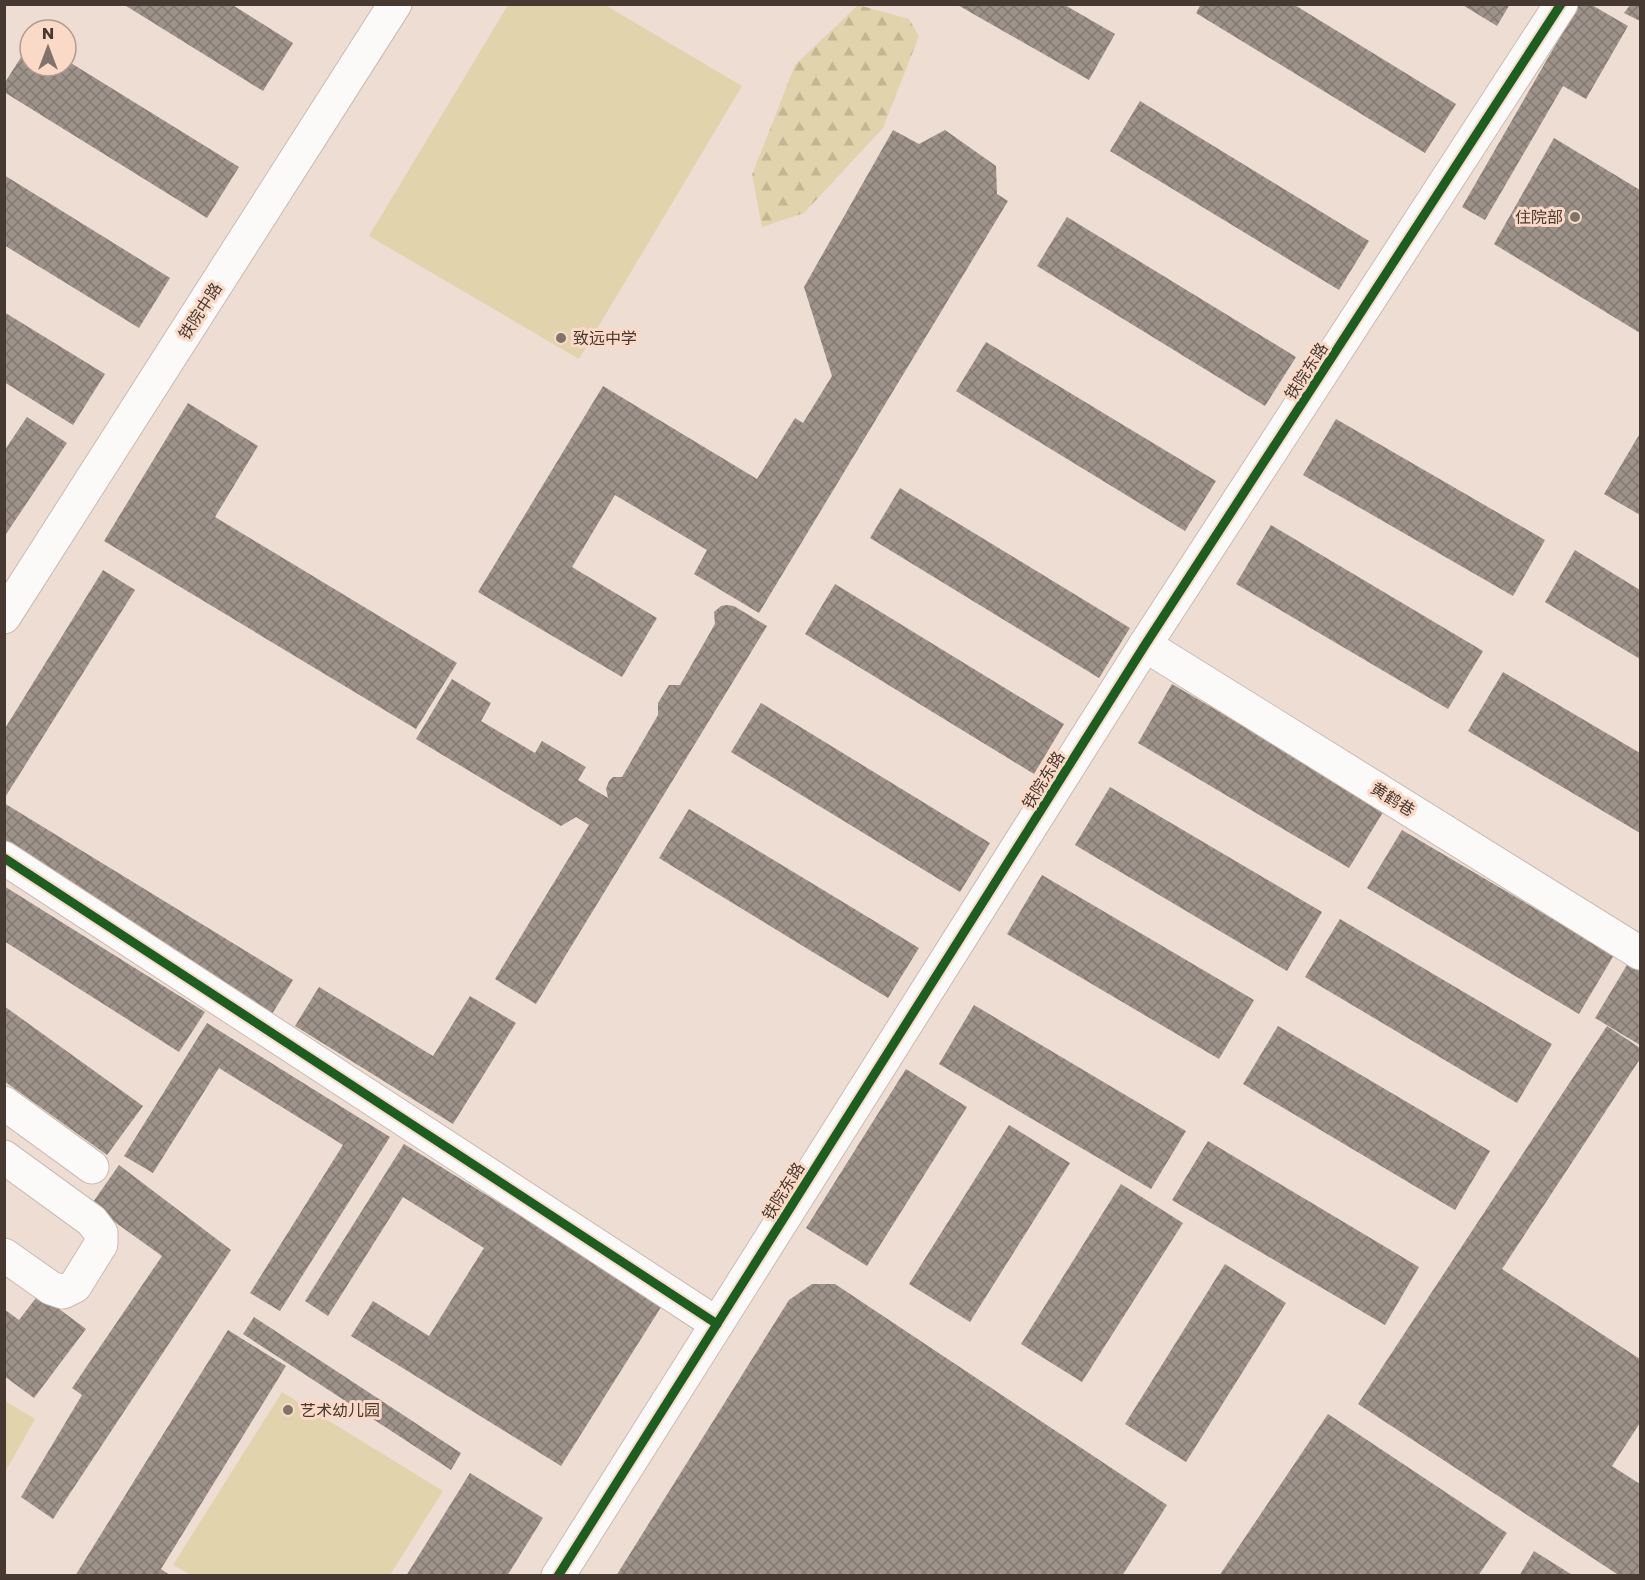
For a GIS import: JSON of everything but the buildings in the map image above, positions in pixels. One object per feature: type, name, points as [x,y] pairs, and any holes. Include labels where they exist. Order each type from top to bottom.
[{"type":"street","name":"铁院中路","points":[[4,617],[395,4]]},
{"type":"street","name":"铁院东路","points":[[558,1575],[1145,645],[1561,4]]},
{"type":"street","name":"黄鹤巷","points":[[1145,645],[1641,952]]},
{"type":"street","points":[[4,858],[717,1324]]},
{"type":"street","points":[[4,1103],[92,1167]]},
{"type":"street","points":[[4,1157],[92,1221],[101,1233],[101,1244],[75,1286],[63,1292],[51,1288],[4,1255]]},
{"type":"green space","points":[[508,5],[605,5],[742,86],[579,359],[369,236]]},
{"type":"green space","points":[[858,5],[909,19],[919,36],[883,128],[804,213],[762,227],[752,175],[795,65]]},
{"type":"green space","points":[[282,1392],[443,1491],[390,1575],[191,1575],[173,1565]]},
{"type":"green space","points":[[5,1401],[35,1419],[5,1472]]},
{"type":"cycle path","points":[[558,1576],[1145,645],[1561,4]]},
{"type":"cycle path","points":[[4,858],[717,1324]]},
{"type":"place","name":"住院部","points":[[1575,217]]},
{"type":"place","name":"致远中学","points":[[561,338]]},
{"type":"place","name":"艺术幼儿园","points":[[288,1410]]}]
